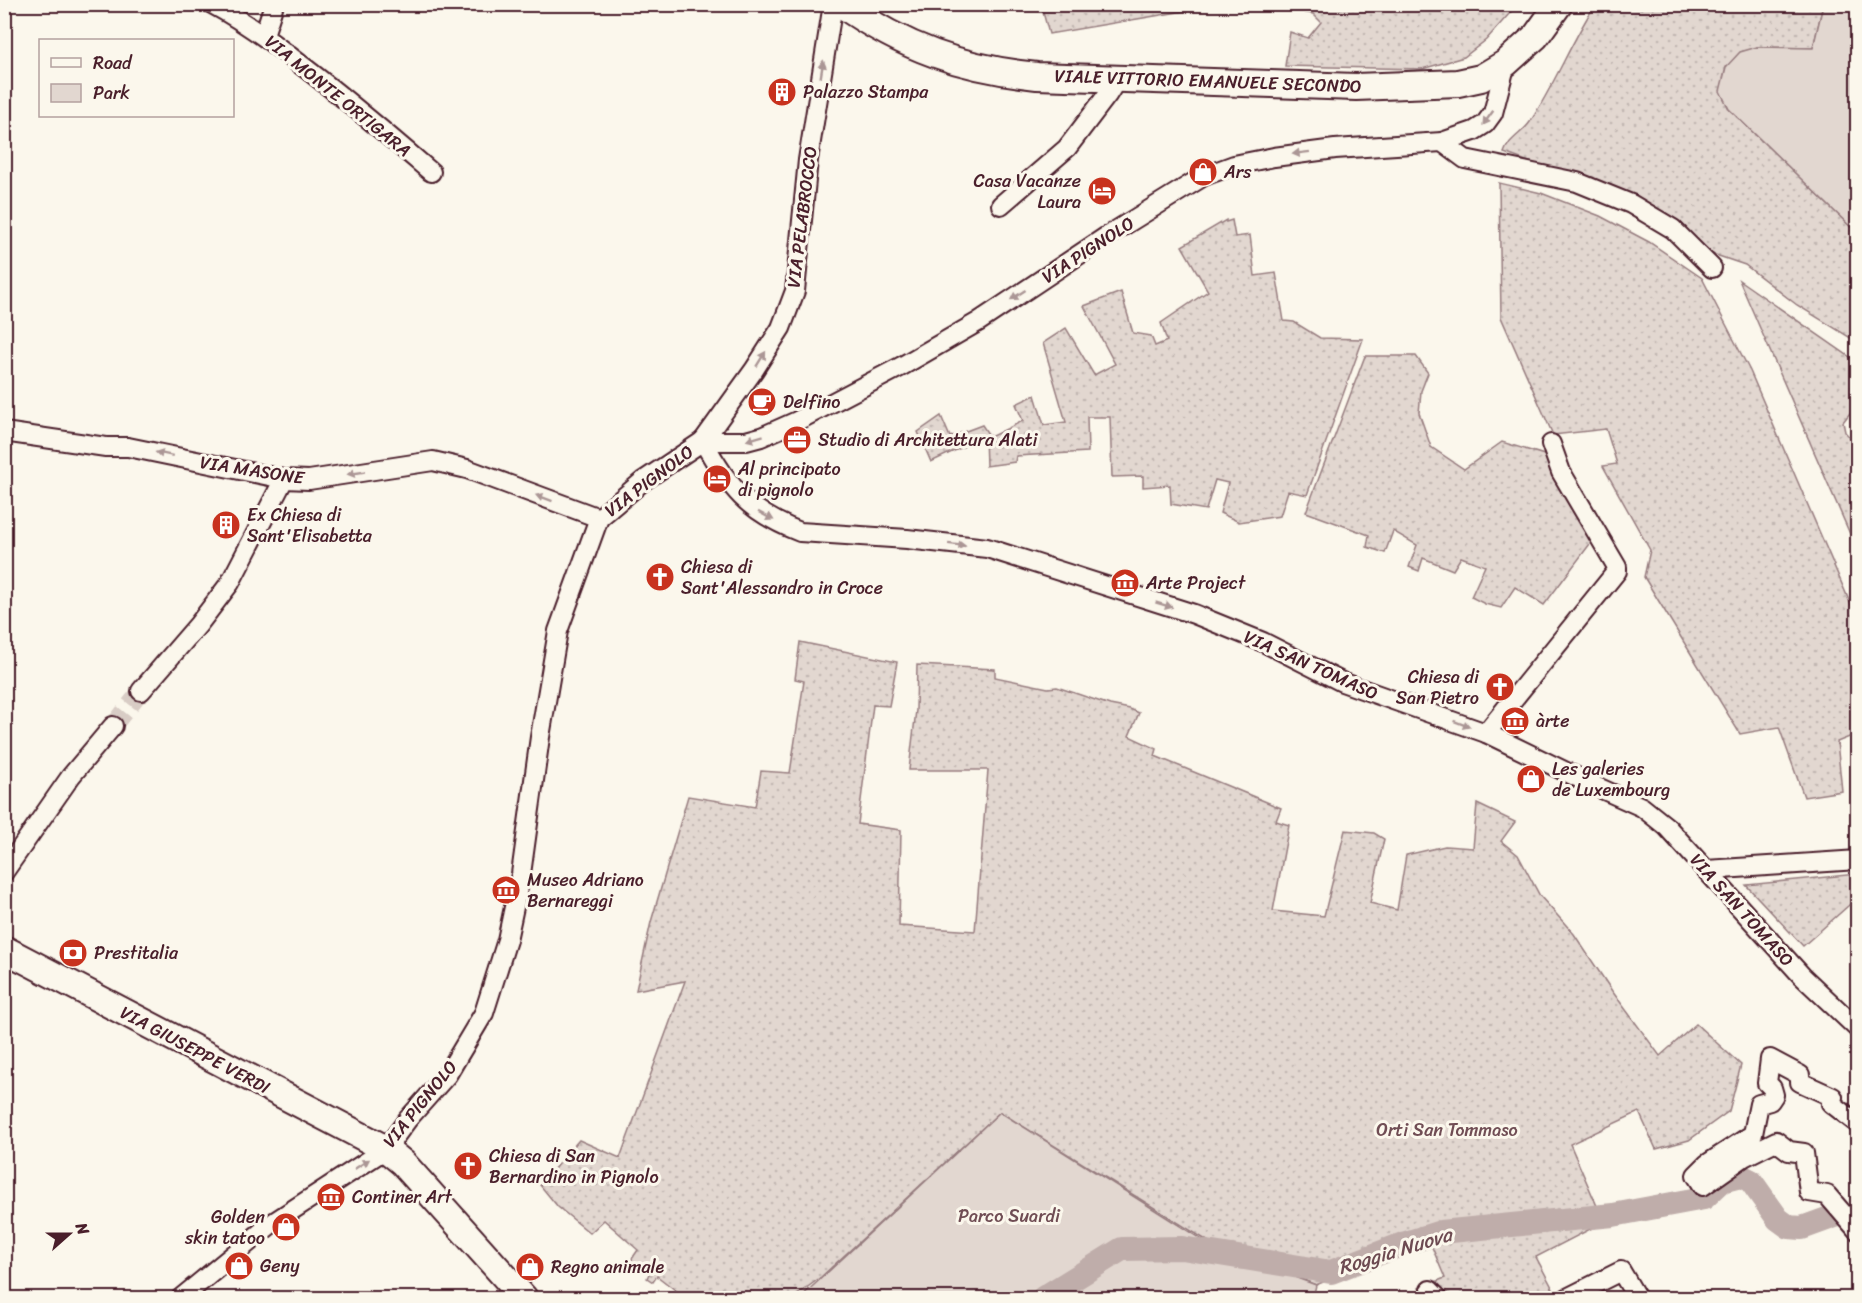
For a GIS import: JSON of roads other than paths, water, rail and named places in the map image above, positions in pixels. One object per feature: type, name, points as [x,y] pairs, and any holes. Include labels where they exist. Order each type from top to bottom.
[{"type":"street","name":"VIA MONTE ORTIGARA","points":[[212,4],[240,18],[264,36],[330,87],[431,172]]},
{"type":"street","points":[[264,36],[274,4]]},
{"type":"street","name":"VIA PELABROCCO","points":[[703,441],[781,328],[795,291],[808,160],[833,4]]},
{"type":"street","name":"VIALE VITTORIO EMANUELE SECONDO","points":[[841,4],[871,26],[900,41],[923,51],[980,68],[1037,76],[1356,87],[1418,86],[1458,83],[1481,78],[1506,63],[1536,36],[1559,4]]},
{"type":"street","name":"VIA PIGNOLO","points":[[181,1299],[271,1224],[386,1149],[408,1119],[447,1075],[484,1013],[507,940],[521,874],[540,736],[558,631],[599,518],[643,481],[703,441],[746,441],[761,437],[902,366],[978,322],[1107,236],[1204,176],[1234,165],[1274,157],[1335,149],[1442,141],[1474,131],[1489,119],[1497,101],[1506,63]]},
{"type":"street","points":[[1001,205],[1067,148],[1118,78]]},
{"type":"street","points":[[1442,141],[1464,159],[1577,182],[1631,204],[1673,229],[1712,268]]},
{"type":"street","name":"VIA MASONE","points":[[4,432],[106,447],[128,447],[284,479],[309,480],[433,460],[467,469],[599,518]]},
{"type":"street","name":"VIA SAN TOMASO","points":[[703,441],[717,466],[741,497],[758,512],[800,532],[907,539],[987,548],[1194,614],[1263,642],[1342,682],[1486,733],[1642,807],[1667,827],[1802,976],[1857,1029]]},
{"type":"street","points":[[1486,733],[1617,571],[1617,567],[1562,472],[1551,444]]},
{"type":"street","points":[[141,691],[198,625],[230,583],[284,479]]},
{"type":"street","points":[[4,872],[71,776],[113,726]]},
{"type":"street","points":[[1706,870],[1857,860]]},
{"type":"street","name":"VIA GIUSEPPE VERDI","points":[[4,950],[386,1149],[403,1163],[524,1299]]},
{"type":"street","points":[[1857,1124],[1831,1103],[1833,1097],[1800,1082],[1800,1075],[1770,1059],[1767,1083],[1774,1095],[1770,1101],[1759,1104],[1753,1134],[1707,1164],[1696,1175],[1703,1186],[1744,1157],[1776,1141],[1789,1151],[1804,1153],[1809,1192],[1827,1195],[1857,1231]]},
{"type":"street","points":[[1567,1299],[1621,1271],[1637,1299]]},
{"type":"waterway","name":"Roggia Nuova","points":[[1043,1298],[1122,1249],[1182,1248],[1331,1272],[1441,1232],[1613,1215],[1704,1198],[1722,1181],[1741,1176],[1751,1181],[1778,1219],[1789,1227],[1802,1228],[1835,1216]]},
{"type":"tunnel","points":[[113,726],[141,691]]},
{"type":"place","name":"Palazzo Stampa","points":[[782,92]]},
{"type":"place","name":"Ars","points":[[1203,172]]},
{"type":"place","name":"Casa Vacanze Laura","points":[[1102,191]]},
{"type":"place","name":"Delfino","points":[[762,402]]},
{"type":"place","name":"Studio di Architettura Alati","points":[[797,440]]},
{"type":"place","name":"Al principato di pignolo","points":[[717,479]]},
{"type":"place","name":"Ex Chiesa di Sant'Elisabetta","points":[[226,525]]},
{"type":"place","name":"Chiesa di Sant'Alessandro in Croce","points":[[660,577]]},
{"type":"place","name":"Arte Project","points":[[1125,583]]},
{"type":"place","name":"Chiesa di San Pietro","points":[[1500,687]]},
{"type":"place","name":"àrte","points":[[1515,721]]},
{"type":"place","name":"Les galeries de Luxembourg","points":[[1531,779]]},
{"type":"place","name":"Museo Adriano Bernareggi","points":[[506,890]]},
{"type":"place","name":"Prestitalia","points":[[73,953]]},
{"type":"place","name":"Chiesa di San Bernardino in Pignolo","points":[[468,1166]]},
{"type":"place","name":"Continer Art","points":[[331,1197]]},
{"type":"place","name":"Golden skin tatoo","points":[[286,1227]]},
{"type":"place","name":"Geny","points":[[239,1266]]},
{"type":"place","name":"Regno animale","points":[[530,1267]]},
{"type":"park label","name":"Orti San Tommaso","points":[[1447,1130]]},
{"type":"park label","name":"Parco Suardi","points":[[1009,1216]]}]
